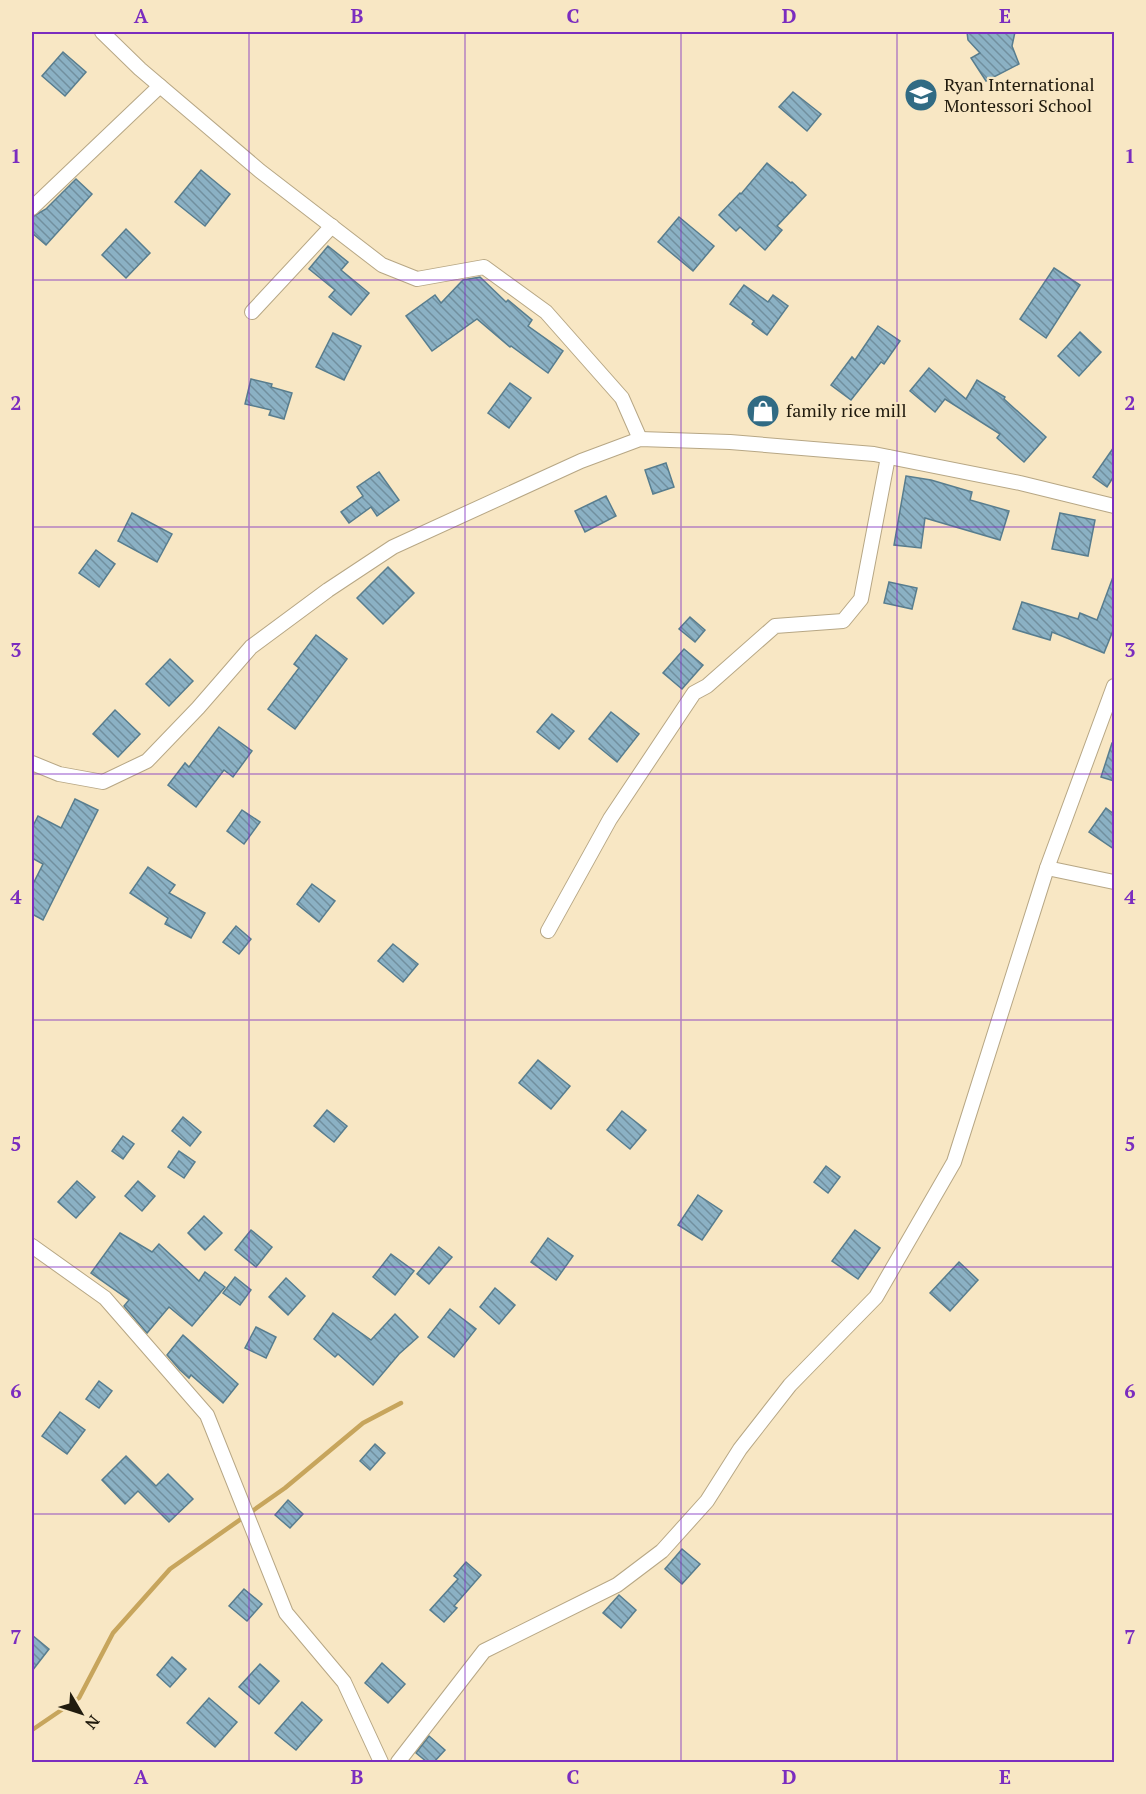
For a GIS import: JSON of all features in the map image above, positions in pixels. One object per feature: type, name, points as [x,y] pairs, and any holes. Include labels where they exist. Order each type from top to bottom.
[{"type":"street","points":[[102,32],[160,86],[260,171],[382,265],[417,279],[484,267],[546,312],[622,398],[640,439]]},
{"type":"street","points":[[32,208],[160,86]]},
{"type":"street","points":[[252,312],[332,226]]},
{"type":"street","points":[[32,763],[59,774],[103,782],[147,761],[252,647],[328,590],[393,547],[581,460],[640,439],[730,442],[874,454],[1020,483],[1114,506]]},
{"type":"street","points":[[548,931],[610,819],[694,693],[707,686],[775,626],[843,621],[861,599],[888,458]]},
{"type":"street","points":[[399,1762],[484,1651],[617,1584],[663,1551],[707,1501],[740,1449],[790,1385],[876,1297],[954,1162],[1047,868],[1114,686]]},
{"type":"street","points":[[1047,868],[1114,882]]},
{"type":"street","points":[[32,1246],[105,1298],[207,1415],[286,1613],[344,1682],[381,1762]]},
{"type":"building","name":"Ryan International Montessori School","points":[[967,32],[1015,32],[1012,46],[1019,64],[986,81],[971,58],[980,53],[968,40]]},
{"type":"building","points":[[63,52],[86,72],[65,96],[42,76]]},
{"type":"building","points":[[793,92],[821,114],[807,131],[779,107]]},
{"type":"building","points":[[767,163],[806,195],[777,226],[782,230],[765,250],[740,227],[736,231],[719,215],[741,194]]},
{"type":"building","points":[[201,170],[230,194],[205,226],[175,202]]},
{"type":"building","points":[[76,179],[92,194],[46,245],[32,233],[32,217],[46,209]]},
{"type":"building","points":[[679,217],[714,246],[693,271],[658,242]]},
{"type":"building","points":[[126,229],[150,253],[126,278],[102,255]]},
{"type":"building","points":[[328,246],[348,262],[341,270],[369,293],[351,315],[329,297],[335,290],[309,269]]},
{"type":"building","points":[[1054,268],[1080,285],[1046,338],[1020,319]]},
{"type":"building","points":[[480,277],[506,302],[508,300],[532,320],[528,326],[563,351],[548,373],[510,347],[477,319],[432,351],[406,316],[435,295],[441,303],[463,280]]},
{"type":"building","points":[[744,285],[768,302],[773,295],[788,306],[767,335],[752,324],[754,321],[730,304]]},
{"type":"building","points":[[878,326],[900,341],[884,364],[881,362],[851,400],[831,385],[852,357],[855,360]]},
{"type":"building","points":[[1080,332],[1101,352],[1079,376],[1058,356]]},
{"type":"building","points":[[333,333],[361,346],[344,380],[316,367]]},
{"type":"building","points":[[929,368],[966,399],[977,380],[1005,397],[1004,399],[1046,437],[1024,462],[997,438],[1000,434],[945,399],[935,412],[910,391]]},
{"type":"building","points":[[251,379],[272,384],[271,387],[292,393],[284,419],[269,415],[271,410],[245,404]]},
{"type":"building","points":[[510,383],[531,398],[509,428],[488,413]]},
{"type":"building","points":[[1114,447],[1114,476],[1107,487],[1093,477]]},
{"type":"building","points":[[666,463],[674,487],[653,494],[645,470]]},
{"type":"building","points":[[379,472],[399,500],[377,516],[371,507],[349,523],[341,512],[363,496],[357,487]]},
{"type":"building","points":[[906,476],[931,480],[972,492],[970,500],[1009,511],[1000,540],[925,518],[921,548],[894,545]]},
{"type":"building","points":[[606,496],[616,516],[585,532],[575,511]]},
{"type":"building","points":[[132,513],[172,534],[157,562],[118,541]]},
{"type":"building","points":[[1060,513],[1095,520],[1088,556],[1052,549]]},
{"type":"building","points":[[96,550],[115,564],[99,587],[79,573]]},
{"type":"building","points":[[388,567],[414,593],[383,624],[357,598]]},
{"type":"building","points":[[1113,577],[1114,628],[1104,653],[1052,632],[1050,640],[1013,629],[1022,602],[1078,619],[1080,613],[1097,620]]},
{"type":"building","points":[[889,582],[917,588],[912,609],[884,603]]},
{"type":"building","points":[[690,617],[705,630],[695,642],[679,629]]},
{"type":"building","points":[[316,635],[347,659],[295,729],[268,709],[299,668],[294,664]]},
{"type":"building","points":[[684,649],[703,665],[682,689],[663,673]]},
{"type":"building","points":[[170,659],[193,681],[169,706],[146,684]]},
{"type":"building","points":[[115,710],[140,734],[118,757],[93,734]]},
{"type":"building","points":[[611,712],[639,734],[617,762],[589,739]]},
{"type":"building","points":[[552,714],[574,731],[559,749],[537,732]]},
{"type":"building","points":[[219,727],[252,751],[233,777],[224,770],[196,807],[168,785],[185,763],[189,767]]},
{"type":"building","points":[[1112,743],[1114,743],[1114,781],[1101,777]]},
{"type":"building","points":[[75,799],[98,810],[43,920],[32,914],[32,886],[43,864],[32,858],[32,828],[38,816],[61,828]]},
{"type":"building","points":[[1106,808],[1114,814],[1114,849],[1089,832]]},
{"type":"building","points":[[242,810],[260,822],[244,844],[227,831]]},
{"type":"building","points":[[148,867],[175,885],[169,893],[205,913],[191,938],[165,924],[168,918],[130,893]]},
{"type":"building","points":[[312,884],[335,901],[319,922],[297,904]]},
{"type":"building","points":[[236,926],[251,939],[239,954],[223,942]]},
{"type":"building","points":[[393,944],[418,964],[403,982],[378,961]]},
{"type":"building","points":[[538,1060],[570,1086],[551,1109],[519,1083]]},
{"type":"building","points":[[327,1110],[347,1126],[334,1142],[314,1126]]},
{"type":"building","points":[[622,1111],[646,1130],[630,1149],[607,1130]]},
{"type":"building","points":[[183,1117],[201,1132],[190,1146],[172,1131]]},
{"type":"building","points":[[123,1136],[134,1144],[123,1159],[112,1151]]},
{"type":"building","points":[[179,1151],[195,1162],[184,1178],[168,1167]]},
{"type":"building","points":[[826,1166],[840,1177],[828,1193],[814,1182]]},
{"type":"building","points":[[77,1181],[95,1197],[76,1218],[58,1202]]},
{"type":"building","points":[[138,1181],[155,1196],[142,1211],[125,1196]]},
{"type":"building","points":[[698,1195],[722,1211],[702,1240],[678,1225]]},
{"type":"building","points":[[204,1216],[222,1233],[205,1250],[188,1233]]},
{"type":"building","points":[[251,1230],[272,1247],[256,1267],[235,1250]]},
{"type":"building","points":[[855,1230],[880,1248],[858,1279],[832,1261]]},
{"type":"building","points":[[120,1233],[152,1252],[159,1244],[199,1281],[205,1272],[225,1287],[192,1326],[169,1307],[147,1333],[124,1306],[129,1300],[91,1273]]},
{"type":"building","points":[[548,1238],[573,1256],[556,1280],[531,1262]]},
{"type":"building","points":[[439,1247],[452,1257],[429,1284],[417,1274]]},
{"type":"building","points":[[391,1254],[414,1271],[395,1295],[373,1277]]},
{"type":"building","points":[[959,1262],[978,1280],[950,1311],[930,1293]]},
{"type":"building","points":[[235,1277],[251,1290],[240,1305],[223,1293]]},
{"type":"building","points":[[286,1278],[305,1296],[288,1315],[269,1297]]},
{"type":"building","points":[[495,1288],[515,1305],[499,1324],[480,1307]]},
{"type":"building","points":[[450,1309],[476,1329],[454,1357],[428,1337]]},
{"type":"building","points":[[333,1313],[371,1340],[395,1314],[418,1337],[399,1354],[373,1385],[338,1354],[335,1357],[314,1339]]},
{"type":"building","points":[[256,1327],[276,1337],[266,1358],[245,1348]]},
{"type":"building","points":[[183,1335],[238,1384],[223,1403],[191,1375],[189,1378],[167,1355]]},
{"type":"building","points":[[99,1381],[112,1391],[99,1408],[86,1399]]},
{"type":"building","points":[[60,1412],[85,1430],[67,1454],[42,1436]]},
{"type":"building","points":[[375,1444],[385,1453],[370,1470],[360,1461]]},
{"type":"building","points":[[126,1456],[156,1486],[168,1474],[193,1499],[169,1522],[138,1491],[125,1504],[102,1480]]},
{"type":"building","points":[[288,1500],[303,1514],[290,1528],[275,1515]]},
{"type":"building","points":[[682,1549],[700,1564],[682,1584],[665,1569]]},
{"type":"building","points":[[466,1562],[481,1575],[454,1606],[457,1608],[444,1622],[430,1610],[458,1579],[454,1576]]},
{"type":"building","points":[[244,1589],[262,1604],[247,1621],[229,1606]]},
{"type":"building","points":[[619,1595],[636,1610],[621,1628],[603,1613]]},
{"type":"building","points":[[32,1635],[49,1649],[32,1671]]},
{"type":"building","points":[[172,1657],[186,1669],[170,1687],[157,1675]]},
{"type":"building","points":[[382,1663],[405,1684],[388,1703],[365,1683]]},
{"type":"building","points":[[260,1664],[279,1681],[259,1704],[239,1687]]},
{"type":"building","points":[[209,1698],[237,1722],[215,1747],[187,1723]]},
{"type":"building","points":[[302,1702],[322,1720],[296,1750],[275,1733]]},
{"type":"building","points":[[429,1736],[445,1750],[434,1762],[427,1762],[416,1753]]},
{"type":"waterway","points":[[32,1730],[79,1698],[113,1633],[170,1569],[285,1488],[363,1423],[401,1403]]},
{"type":"place","name":"Ryan International Montessori School","points":[[921,95]]},
{"type":"place","name":"family rice mill","points":[[763,411]]}]
